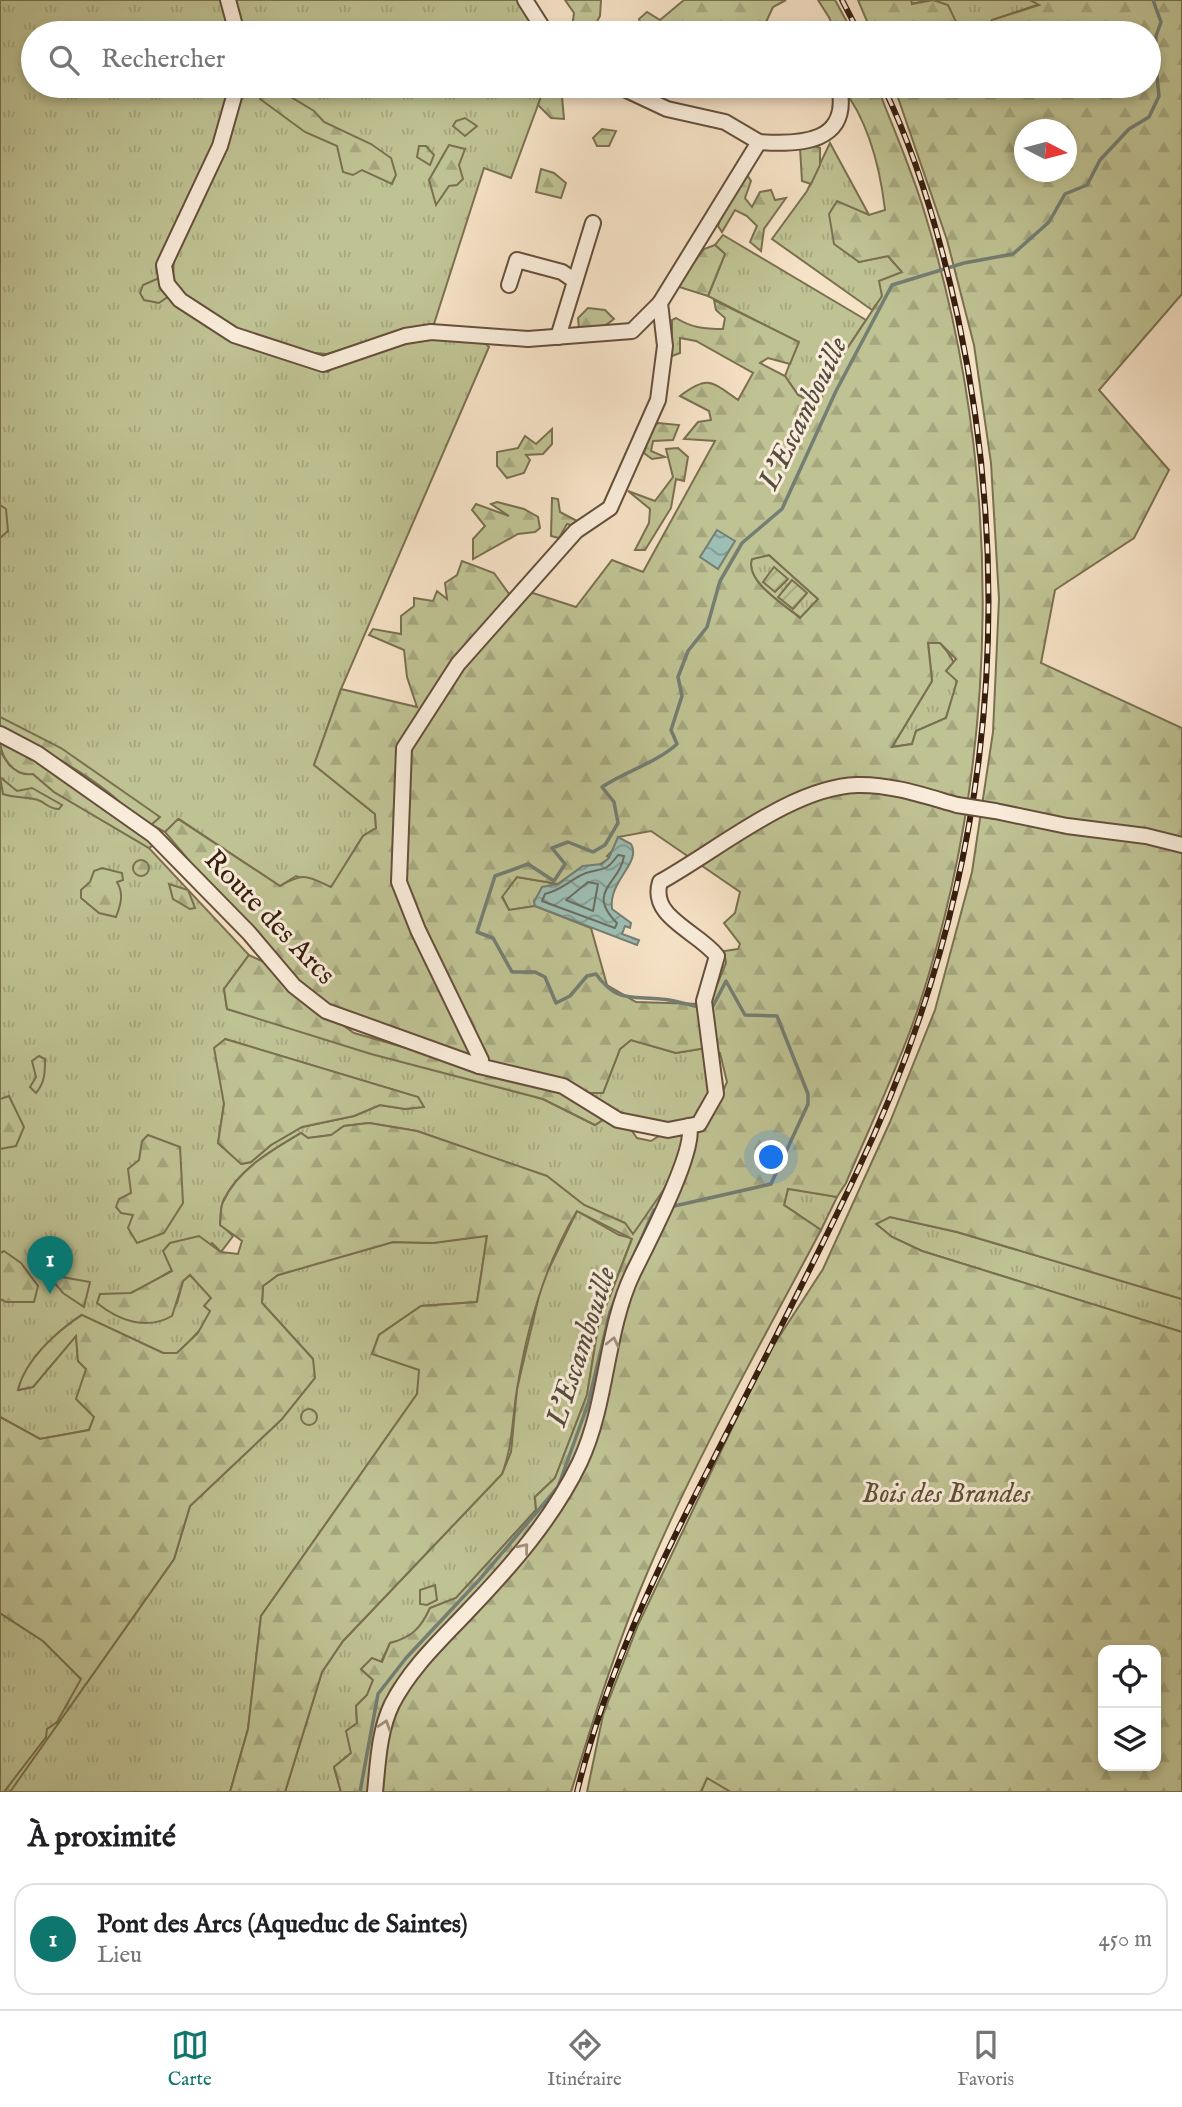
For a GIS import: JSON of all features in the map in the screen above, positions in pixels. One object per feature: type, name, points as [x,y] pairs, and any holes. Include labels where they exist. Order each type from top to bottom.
[{"type":"street","points":[[228,0],[234,21]]},
{"type":"street","points":[[525,0],[538,21]]},
{"type":"street","points":[[234,98],[220,146],[164,265],[167,284],[180,300],[234,335],[323,364],[405,337],[431,332],[528,340],[632,331],[660,303],[759,142]]},
{"type":"street","points":[[644,98],[667,109],[725,121],[759,142],[795,145],[827,132],[840,118],[840,98]]},
{"type":"street","points":[[558,337],[593,223]]},
{"type":"street","points":[[509,285],[516,260],[562,272],[575,281]]},
{"type":"street","points":[[480,1066],[481,1060],[418,930],[399,882],[404,748],[458,664],[576,531],[610,508],[658,400],[665,346],[660,303]]},
{"type":"street","name":"Route des Arcs","points":[[0,734],[38,754],[153,835],[249,933],[294,986],[326,1011],[480,1066],[563,1086],[618,1120],[658,1129],[689,1126]]},
{"type":"street","points":[[375,1792],[379,1744],[391,1707],[409,1674],[511,1565],[551,1515],[580,1461],[595,1420],[626,1289],[687,1154],[689,1126],[699,1124],[716,1094],[705,1007],[717,956],[704,940],[663,911],[656,894],[660,882],[702,859],[792,800],[828,790],[873,785],[957,805],[1067,826],[1146,836],[1182,845]]},
{"type":"green space","points":[[0,0],[224,0],[230,21],[21,21],[21,98],[230,98],[219,135],[158,263],[173,302],[328,372],[339,360],[431,336],[483,341],[489,347],[341,689],[314,765],[375,814],[376,828],[363,836],[331,888],[296,876],[280,886],[179,819],[165,832],[157,828],[82,774],[0,728]]},
{"type":"green space","points":[[232,0],[524,0],[536,21],[238,21]]},
{"type":"green space","points":[[565,0],[601,0],[597,21],[573,21],[574,13]]},
{"type":"green space","points":[[684,0],[786,0],[773,7],[767,21],[640,21],[639,19],[647,12],[660,20]]},
{"type":"green space","points":[[818,0],[835,0],[846,21],[830,19]]},
{"type":"green space","name":"Bois des Brandes","points":[[858,0],[911,0],[912,4],[933,0],[948,5],[956,21],[867,21]]},
{"type":"green space","points":[[911,0],[932,0],[911,4]]},
{"type":"green space","points":[[932,0],[1030,0],[1040,4],[991,21],[954,21]]},
{"type":"green space","name":"Bois des Brandes","points":[[1030,0],[1182,0],[1182,294],[1099,390],[1169,470],[1134,538],[1055,590],[1041,663],[1182,728],[1182,1299],[957,1232],[890,1217],[876,1224],[892,1237],[922,1251],[1182,1332],[1182,1792],[731,1792],[707,1778],[701,1792],[587,1792],[603,1715],[638,1625],[766,1357],[823,1269],[890,1122],[935,1010],[972,872],[993,732],[999,599],[991,463],[974,345],[947,240],[898,98],[1161,98],[1161,21],[991,21],[1039,5]]},
{"type":"green space","points":[[234,98],[541,98],[511,178],[484,168],[433,327],[405,331],[327,354],[303,352],[255,339],[182,297],[173,281],[174,251]]},
{"type":"green space","points":[[293,98],[314,111],[324,122],[371,144],[391,158],[396,175],[392,184],[362,170],[353,175],[343,172],[337,146],[305,132],[260,99]]},
{"type":"green space","points":[[541,98],[562,98],[564,119],[551,118],[538,105]]},
{"type":"green space","points":[[849,98],[882,98],[908,165],[925,214],[951,312],[969,411],[980,511],[983,612],[978,713],[966,813],[946,912],[918,1009],[902,1053],[846,1183],[837,1197],[788,1189],[784,1205],[821,1230],[731,1399],[667,1527],[616,1653],[571,1792],[341,1792],[334,1767],[351,1753],[346,1731],[357,1723],[356,1706],[367,1695],[373,1680],[361,1669],[372,1658],[382,1662],[390,1643],[415,1631],[430,1608],[456,1598],[536,1510],[535,1497],[555,1478],[587,1395],[598,1327],[632,1239],[577,1211],[556,1253],[532,1320],[502,1474],[343,1641],[322,1672],[285,1792],[230,1792],[248,1729],[261,1616],[417,1394],[419,1370],[372,1354],[379,1335],[421,1306],[477,1302],[487,1236],[433,1243],[393,1242],[278,1275],[263,1286],[262,1303],[313,1359],[315,1378],[282,1419],[190,1506],[174,1559],[10,1792],[4,1792],[46,1737],[47,1729],[57,1722],[81,1679],[43,1641],[0,1613],[0,1417],[40,1439],[89,1430],[94,1417],[76,1399],[86,1369],[78,1361],[76,1336],[33,1387],[18,1390],[27,1368],[52,1338],[82,1315],[163,1353],[177,1353],[198,1333],[210,1311],[204,1306],[211,1298],[190,1275],[183,1281],[172,1316],[152,1323],[133,1322],[114,1314],[97,1303],[100,1294],[131,1293],[172,1271],[163,1251],[170,1243],[199,1236],[221,1252],[238,1254],[242,1241],[220,1225],[223,1202],[246,1171],[301,1133],[308,1138],[331,1135],[344,1126],[369,1123],[417,1131],[547,1176],[584,1205],[625,1223],[633,1234],[667,1185],[680,1178],[695,1131],[713,1114],[727,1082],[720,1053],[706,1048],[676,1053],[631,1040],[620,1049],[603,1093],[588,1093],[312,1003],[354,1033],[558,1091],[604,1119],[595,1125],[543,1099],[371,1054],[227,1009],[224,989],[249,955],[281,970],[165,832],[178,819],[280,886],[306,877],[331,887],[363,836],[376,828],[375,814],[314,765],[341,689],[417,707],[407,677],[404,650],[369,635],[373,629],[401,634],[401,616],[414,606],[414,598],[433,601],[437,591],[447,599],[445,583],[457,575],[462,561],[494,573],[512,598],[533,593],[576,607],[612,560],[643,572],[715,441],[684,439],[698,422],[711,420],[709,411],[680,396],[697,385],[709,383],[738,400],[753,373],[696,341],[680,338],[680,353],[672,356],[672,320],[676,318],[699,327],[723,329],[725,318],[716,310],[714,300],[799,342],[790,364],[768,358],[760,363],[785,376],[798,395],[818,405],[831,373],[882,296],[879,281],[902,272],[888,256],[859,262],[834,244],[829,214],[837,201],[869,215],[885,210],[880,177],[859,114]],"holes":[[[769,555],[818,599],[800,618],[760,584],[751,567],[752,559]],[[928,643],[940,643],[956,659],[946,671],[957,681],[946,718],[916,731],[912,744],[892,747],[932,681]],[[651,831],[740,892],[735,913],[724,923],[740,944],[738,949],[724,951],[726,963],[711,1000],[700,1004],[636,1002],[607,985],[591,928],[535,906],[509,910],[502,897],[517,877],[558,884],[583,866],[597,866],[610,858],[607,856],[615,848],[618,837]]]},
{"type":"green space","points":[[465,118],[477,126],[465,136],[453,126],[456,121]]},
{"type":"green space","points":[[602,129],[616,131],[609,146],[597,146],[593,138]]},
{"type":"green space","points":[[830,143],[869,215],[859,262],[888,256],[902,272],[872,310],[772,239],[807,191]]},
{"type":"green space","points":[[810,144],[820,148],[820,165],[811,184],[802,181],[800,148]]},
{"type":"green space","points":[[449,145],[465,149],[459,165],[463,179],[457,185],[449,186],[436,205],[429,180]]},
{"type":"green space","points":[[419,146],[426,146],[434,155],[430,165],[417,157]]},
{"type":"green space","points":[[541,169],[554,173],[566,183],[561,198],[536,192]]},
{"type":"green space","points":[[747,175],[751,181],[745,198],[752,207],[760,192],[771,190],[775,200],[786,198],[764,229],[761,251],[750,242],[757,226],[747,216],[735,210],[722,232],[718,226],[726,203]]},
{"type":"green space","points":[[723,235],[866,320],[831,373],[818,405],[798,395],[785,376],[798,342],[708,296],[725,254],[715,245]]},
{"type":"green space","points":[[715,245],[725,254],[708,296],[676,286],[704,249]]},
{"type":"green space","points":[[159,278],[169,296],[159,303],[144,300],[140,293],[143,285]]},
{"type":"green space","points":[[588,308],[605,310],[614,319],[598,328],[579,328],[578,318]]},
{"type":"green space","points":[[658,423],[679,425],[673,440],[653,441],[651,451],[665,457],[652,459],[644,453],[650,429]]},
{"type":"green space","points":[[552,429],[552,444],[543,454],[526,455],[530,460],[524,473],[507,478],[497,466],[497,452],[518,448],[525,436],[536,444]]},
{"type":"green space","points":[[678,448],[688,457],[684,481],[676,479],[671,508],[645,550],[635,550],[649,523],[650,509],[628,491],[655,501],[673,477],[666,449]]},
{"type":"green space","points":[[552,498],[558,499],[560,512],[581,523],[577,527],[567,524],[559,538],[551,536]]},
{"type":"green space","points":[[497,502],[524,509],[538,517],[540,528],[535,532],[518,534],[473,559],[473,539],[485,526],[472,510],[476,504],[509,516],[491,504]]},
{"type":"green space","points":[[0,505],[6,509],[8,531],[0,538]]},
{"type":"green space","points":[[769,555],[819,600],[801,618],[768,592],[754,576],[752,559]]},
{"type":"green space","points":[[774,567],[788,579],[775,592],[763,582]]},
{"type":"green space","points":[[792,580],[807,593],[793,609],[778,597]]},
{"type":"green space","points":[[928,642],[940,643],[954,662],[956,687],[946,718],[916,731],[912,744],[892,747],[932,681]]},
{"type":"green space","points":[[0,717],[61,748],[160,817],[151,825],[145,822],[83,774],[0,728]]},
{"type":"green space","points":[[0,739],[38,754],[155,844],[149,848],[54,792],[33,774],[14,769],[2,752]]},
{"type":"green space","points":[[0,751],[10,766],[33,774],[54,792],[149,848],[249,955],[224,989],[227,1009],[543,1099],[595,1125],[604,1119],[630,1128],[637,1138],[651,1141],[673,1133],[686,1140],[672,1183],[633,1235],[625,1223],[584,1205],[546,1176],[417,1131],[369,1123],[344,1126],[332,1135],[308,1138],[301,1133],[256,1162],[229,1191],[222,1204],[220,1224],[233,1236],[221,1252],[212,1243],[173,1270],[131,1293],[177,1303],[183,1281],[190,1275],[206,1290],[212,1304],[207,1320],[177,1353],[163,1353],[81,1315],[43,1348],[28,1368],[19,1390],[33,1387],[76,1335],[78,1361],[86,1369],[94,1417],[89,1430],[40,1439],[0,1417]],"holes":[[[225,1039],[418,1097],[423,1107],[405,1109],[380,1105],[354,1116],[302,1127],[271,1145],[251,1162],[242,1164],[218,1143],[224,1104]]]},
{"type":"green space","points":[[0,777],[17,791],[32,788],[62,805],[55,809],[38,800],[3,794]]},
{"type":"green space","points":[[138,860],[144,860],[149,868],[147,874],[138,876],[133,871],[133,865]]},
{"type":"green space","points":[[102,868],[122,873],[123,880],[117,882],[121,899],[116,917],[99,913],[81,898],[81,890],[90,882],[94,871]]},
{"type":"green space","points":[[517,877],[558,884],[535,906],[509,910],[502,896]]},
{"type":"green space","points":[[169,884],[188,890],[195,908],[190,909],[173,899]]},
{"type":"green space","points":[[225,1039],[418,1097],[424,1107],[405,1109],[380,1105],[354,1116],[302,1127],[271,1145],[251,1162],[241,1164],[218,1143],[224,1104],[214,1048]]},
{"type":"green space","points":[[631,1040],[676,1053],[706,1048],[712,1088],[709,1102],[700,1116],[686,1123],[651,1123],[615,1110],[588,1093],[603,1093],[620,1049]]},
{"type":"green space","points":[[39,1056],[45,1059],[45,1073],[36,1093],[30,1087],[36,1077],[32,1061]]},
{"type":"green space","points":[[9,1096],[24,1127],[16,1146],[0,1149],[0,1099]]},
{"type":"green space","points":[[148,1135],[180,1147],[183,1203],[164,1233],[137,1243],[128,1228],[133,1215],[121,1213],[116,1207],[119,1199],[131,1193],[128,1169],[139,1160],[142,1141]]},
{"type":"green space","points":[[788,1188],[837,1197],[821,1230],[784,1205]]},
{"type":"green space","points":[[577,1211],[619,1235],[632,1238],[598,1327],[587,1395],[555,1478],[535,1497],[536,1510],[456,1598],[430,1608],[415,1631],[390,1643],[381,1662],[362,1670],[373,1680],[367,1695],[356,1706],[357,1723],[351,1753],[334,1767],[341,1792],[285,1792],[322,1672],[343,1641],[502,1474],[511,1452],[517,1389],[542,1283]]},
{"type":"green space","points":[[890,1217],[957,1232],[1182,1299],[1182,1332],[922,1251],[892,1237],[875,1223]]},
{"type":"green space","points":[[487,1235],[477,1302],[421,1306],[379,1335],[372,1354],[420,1370],[417,1394],[261,1616],[248,1729],[230,1792],[0,1792],[0,1613],[43,1641],[86,1684],[174,1559],[190,1506],[282,1419],[313,1359],[262,1303],[263,1286],[278,1275],[393,1242],[433,1243]]},
{"type":"green space","points":[[4,1251],[21,1263],[38,1286],[34,1302],[6,1302],[0,1299],[0,1253]]},
{"type":"green space","points":[[48,1266],[56,1267],[62,1277],[90,1282],[84,1307],[63,1293],[48,1275]]},
{"type":"green space","points":[[309,1409],[315,1411],[315,1423],[309,1425],[303,1423],[301,1417],[303,1411]]},
{"type":"green space","points":[[435,1585],[437,1600],[427,1605],[420,1604],[420,1590]]},
{"type":"green space","points":[[707,1777],[731,1792],[701,1792]]},
{"type":"water","points":[[717,530],[735,541],[718,569],[700,557]]},
{"type":"water","points":[[618,837],[631,844],[633,851],[629,866],[615,890],[612,909],[631,923],[630,928],[625,926],[622,934],[639,940],[637,945],[535,906],[534,902],[542,887],[558,884],[583,866],[602,864],[609,858]]},
{"type":"waterway","name":"L'Escambouille","points":[[1153,0],[1161,21]]},
{"type":"waterway","name":"L'Escambouille","points":[[701,1007],[624,996],[610,989],[596,974],[587,976],[570,996],[556,1003],[545,977],[535,972],[512,972],[493,938],[477,932],[495,876],[528,864],[554,881],[565,864],[552,848],[568,842],[593,852],[605,845],[618,823],[614,802],[602,787],[677,744],[671,730],[682,696],[678,677],[688,651],[707,627],[720,581],[742,543],[782,509],[836,391],[892,285],[964,263],[1013,254],[1049,222],[1065,194],[1087,185],[1100,160],[1129,129],[1149,117],[1158,98]]},
{"type":"waterway","name":"L'Escambouille","points":[[670,1207],[771,1184],[808,1104],[808,1094],[777,1016],[745,1015],[726,981],[712,1008],[708,1008]]},
{"type":"waterway","name":"L'Escambouille","points":[[635,1253],[654,1210],[659,1209]]},
{"type":"waterway","name":"L'Escambouille","points":[[360,1792],[378,1694],[406,1658],[480,1579],[558,1487],[588,1404],[610,1312],[617,1295]]},
{"type":"railway","points":[[842,0],[853,21]]},
{"type":"railway","points":[[577,1792],[602,1707],[634,1625],[690,1505],[839,1211],[900,1071],[936,967],[962,861],[979,755],[988,647],[987,538],[977,428],[958,318],[936,229],[918,170],[889,98]]},
{"type":"place","name":"Pont des Arcs (Aqueduc de Saintes)","points":[[50,1294]]}]
